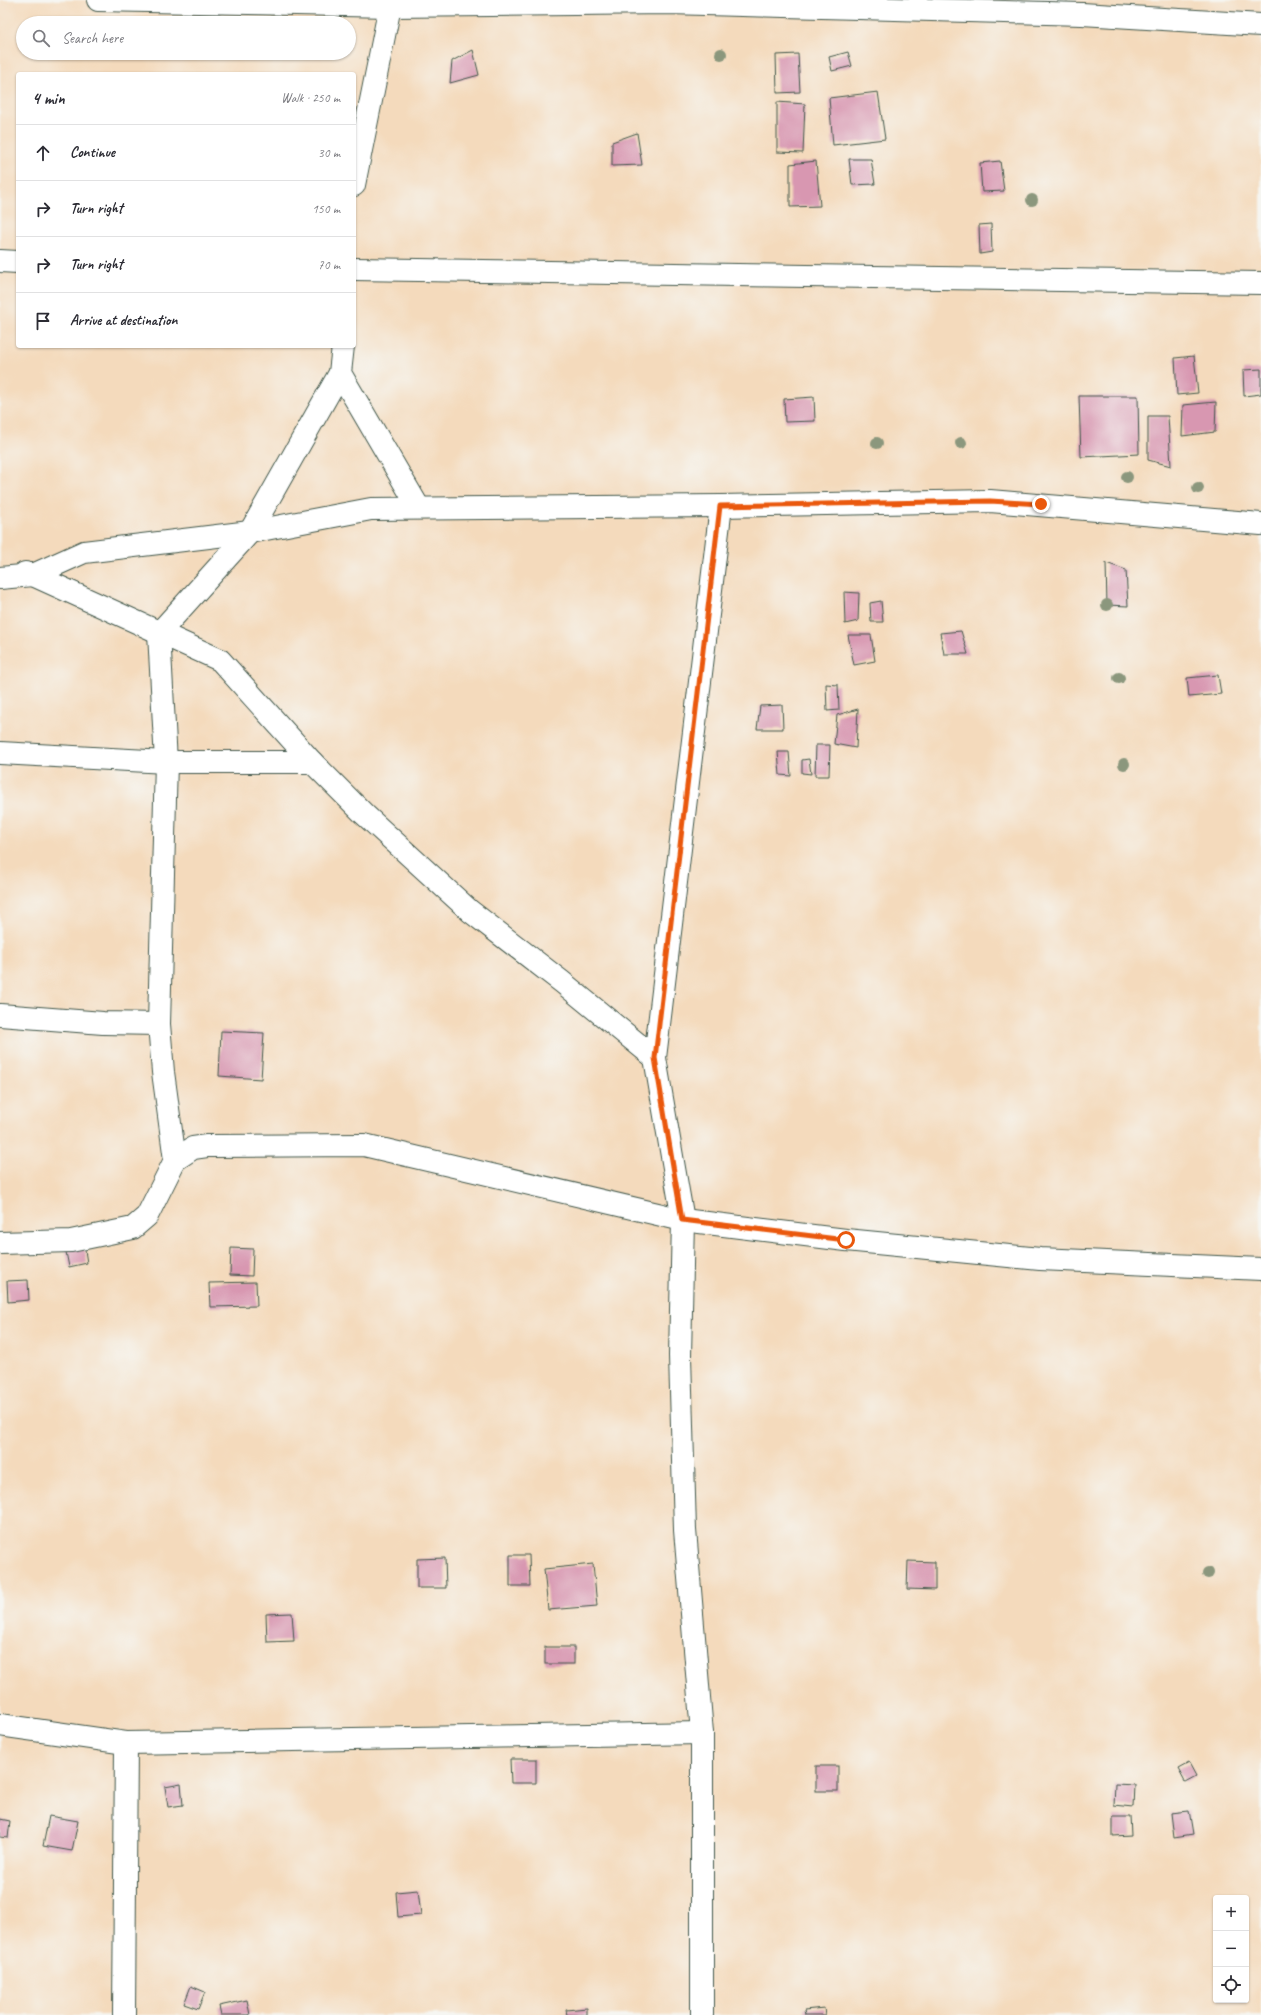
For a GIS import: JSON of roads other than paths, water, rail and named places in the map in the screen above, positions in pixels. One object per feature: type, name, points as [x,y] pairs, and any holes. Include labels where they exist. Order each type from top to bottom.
[{"type":"street","points":[[98,0],[390,3],[669,3],[1082,14],[1261,25]]},
{"type":"street","points":[[1082,14],[1113,0]]},
{"type":"street","points":[[356,175],[390,3]]},
{"type":"street","points":[[0,261],[16,262]]},
{"type":"street","points":[[356,269],[1261,283]]},
{"type":"street","points":[[175,1160],[163,1072],[159,1024],[166,762],[159,632],[250,532],[340,373],[343,348]]},
{"type":"street","points":[[340,373],[419,508]]},
{"type":"street","points":[[0,578],[33,575],[84,552],[250,532],[371,509],[720,506],[990,501],[1261,524]]},
{"type":"street","points":[[702,2015],[702,1733],[685,1530],[680,1356],[682,1220],[655,1058],[720,506]]},
{"type":"street","points":[[0,570],[33,575],[220,660],[312,762],[364,814],[470,911],[562,982],[655,1058]]},
{"type":"street","points":[[0,753],[166,762],[312,762]]},
{"type":"street","points":[[0,1015],[103,1023],[159,1024]]},
{"type":"street","points":[[0,1243],[71,1241],[133,1228],[147,1216],[175,1160],[193,1148],[207,1146],[364,1145],[682,1220],[846,1240],[1040,1259],[1261,1268]]},
{"type":"street","points":[[0,1725],[126,1743],[702,1733]]},
{"type":"street","points":[[124,2015],[126,1743]]}]
